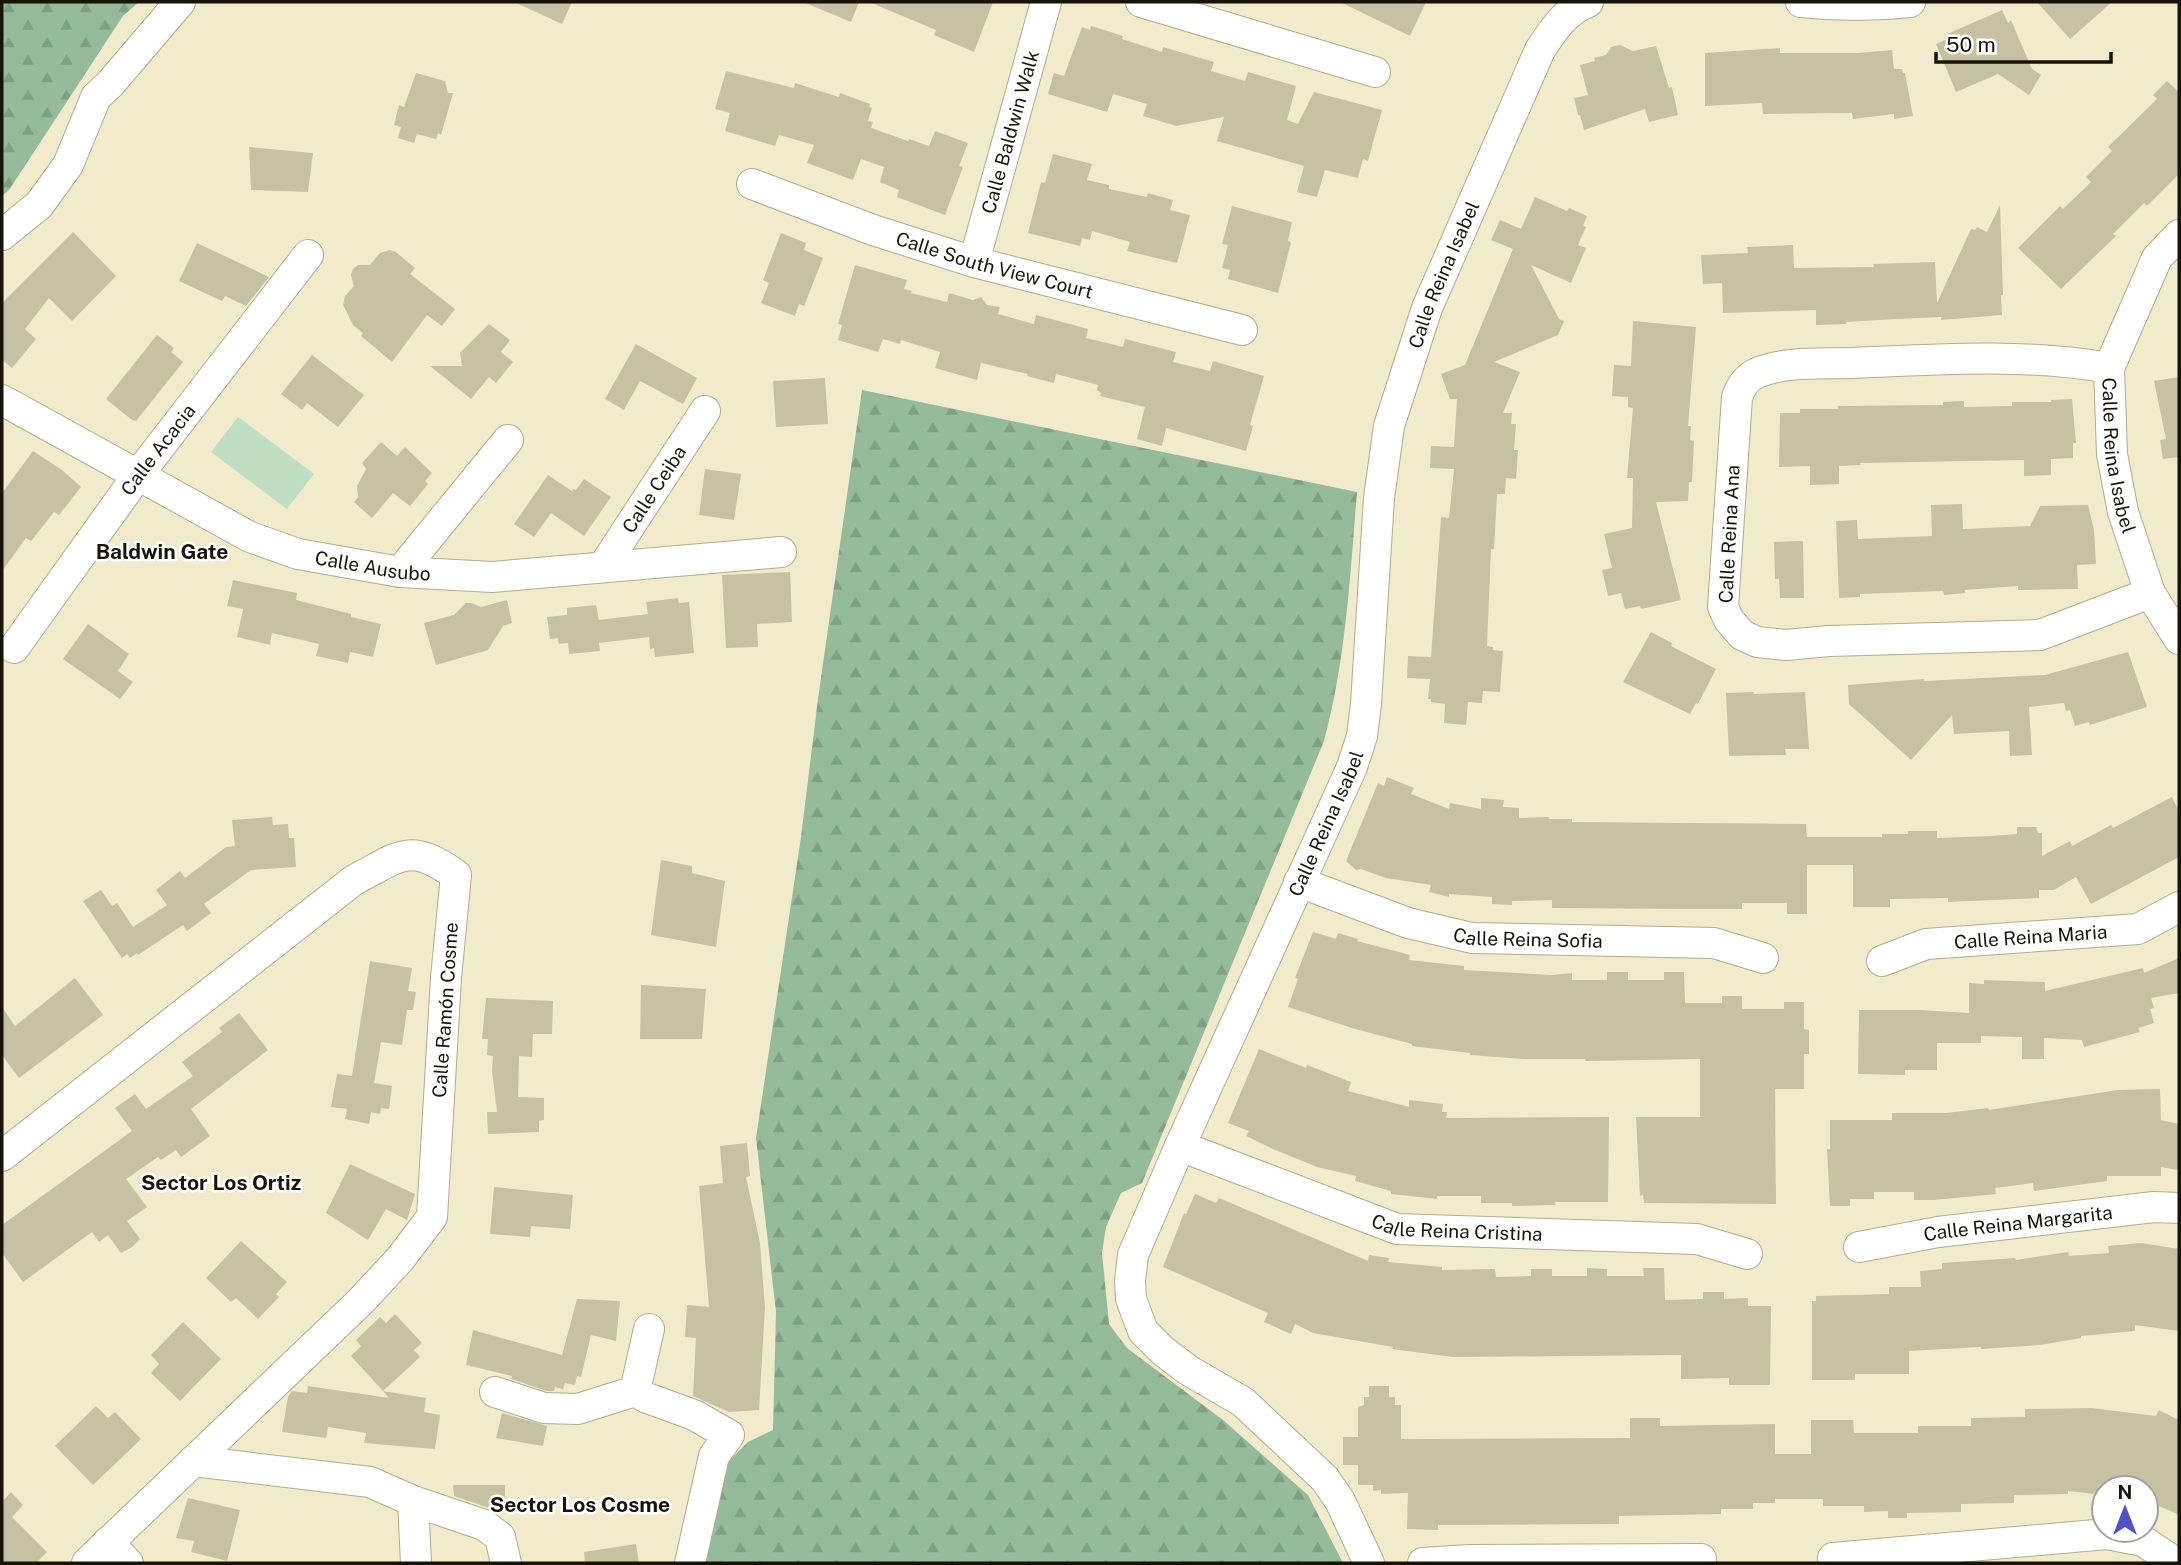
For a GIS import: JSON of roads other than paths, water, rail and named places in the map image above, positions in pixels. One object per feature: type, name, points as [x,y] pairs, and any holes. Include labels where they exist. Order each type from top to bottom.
[{"type":"street","points":[[2,234],[39,205],[68,165],[96,97],[180,2]]},
{"type":"street","name":"Calle Baldwin Walk","points":[[974,262],[1046,2]]},
{"type":"street","points":[[1141,2],[1375,72]]},
{"type":"street","name":"Calle Reina Isabel","points":[[1369,1563],[1340,1501],[1325,1479],[1243,1402],[1188,1370],[1163,1352],[1143,1331],[1131,1299],[1133,1255],[1339,798],[1362,736],[1380,498],[1389,426],[1427,308],[1540,50],[1555,26],[1577,6],[1588,2]]},
{"type":"street","points":[[1801,2],[1871,6],[1910,2]]},
{"type":"street","name":"Calle South View Court","points":[[752,184],[873,230],[974,262],[1242,330]]},
{"type":"street","name":"Calle Reina Isabel","points":[[2179,235],[2157,258],[2109,368],[2112,454],[2123,512],[2150,593],[2179,639]]},
{"type":"street","name":"Calle Acacia","points":[[14,648],[138,475],[308,255]]},
{"type":"street","name":"Calle Reina Ana","points":[[2109,368],[2082,363],[1996,358],[1791,365],[1754,374],[1741,385],[1737,397],[1723,607],[1729,620],[1742,635],[1757,642],[1786,645],[2040,635],[2150,593]]},
{"type":"street","name":"Calle Ausubo","points":[[2,400],[250,537],[298,554],[400,572],[492,577],[781,552]]},
{"type":"street","name":"Calle Ceiba","points":[[603,567],[705,411]]},
{"type":"street","points":[[400,572],[508,440]]},
{"type":"street","name":"Calle Ramón Cosme","points":[[2,1156],[354,880],[399,857],[417,854],[434,859],[456,875],[446,978],[432,1217],[400,1259],[361,1301],[87,1563]]},
{"type":"street","name":"Calle Reina Sofia","points":[[1299,882],[1408,923],[1472,939],[1714,943],[1763,957]]},
{"type":"street","name":"Calle Reina Maria","points":[[1882,961],[1926,944],[2138,929],[2179,907]]},
{"type":"street","name":"Calle Reina Cristina","points":[[1180,1146],[1397,1229],[1697,1239],[1747,1254]]},
{"type":"street","name":"Calle Reina Margarita","points":[[1859,1247],[1938,1232],[2154,1207],[2179,1208]]},
{"type":"street","points":[[635,1391],[649,1329]]},
{"type":"street","points":[[495,1392],[544,1408],[578,1409],[635,1391],[694,1415],[729,1435],[714,1455],[690,1563]]},
{"type":"street","points":[[193,1461],[370,1482],[413,1501],[484,1525],[500,1537],[506,1563]]},
{"type":"street","points":[[413,1501],[416,1563]]},
{"type":"street","points":[[1833,1558],[2107,1534],[2143,1541],[2176,1563]]},
{"type":"street","points":[[108,1542],[128,1563]]},
{"type":"street","points":[[1423,1563],[1470,1560],[1701,1559]]},
{"type":"district","name":"Baldwin Gate","points":[[162,551]]},
{"type":"district","name":"Sector Los Ortiz","points":[[221,1182]]},
{"type":"district","name":"Sector Los Cosme","points":[[580,1504]]}]
